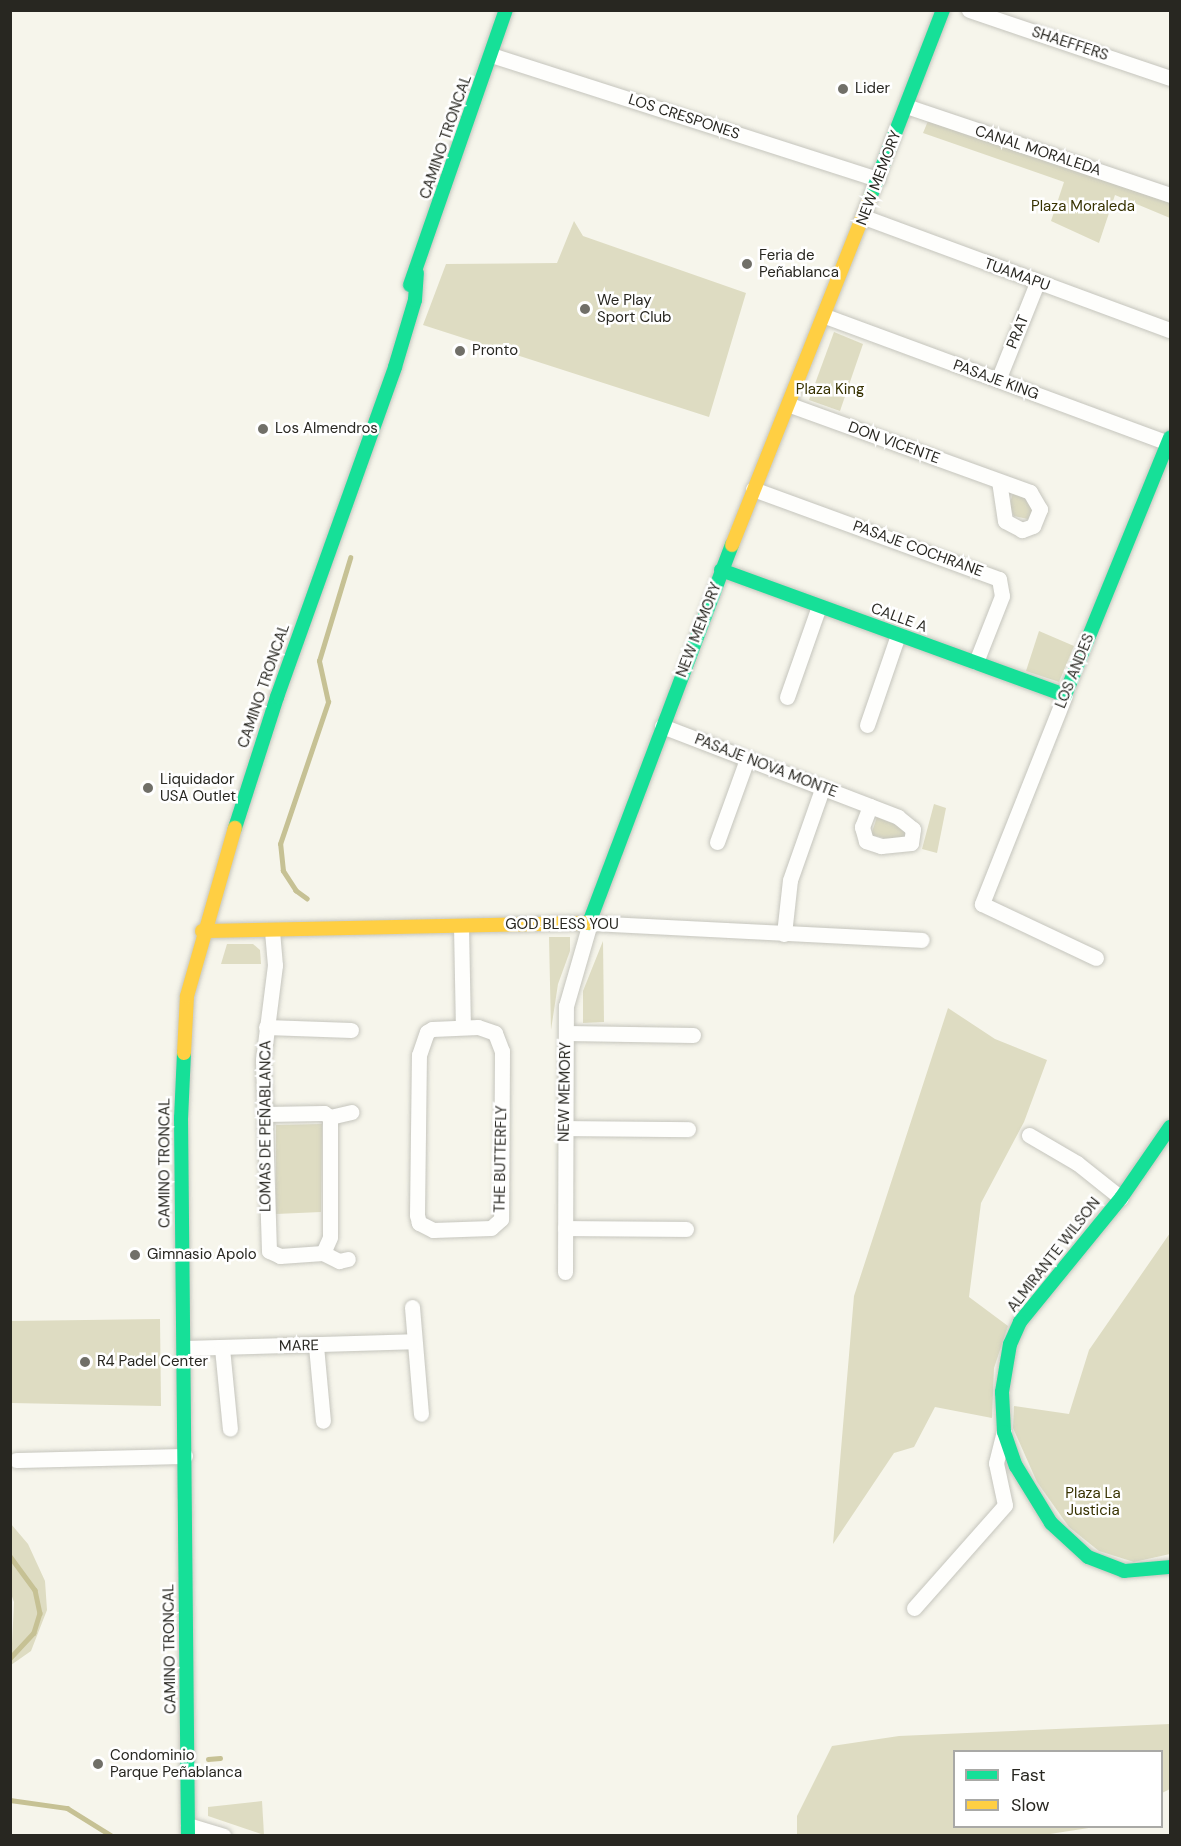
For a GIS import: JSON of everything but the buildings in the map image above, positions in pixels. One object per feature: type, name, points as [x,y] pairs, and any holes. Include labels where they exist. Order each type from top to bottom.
[{"type":"street","name":"CAMINO TRONCAL","points":[[188,1830],[181,1051],[187,996],[202,931],[340,515],[352,492],[395,368],[415,300],[417,273],[506,10]]},
{"type":"street","name":"NEW MEMORY","points":[[565,1272],[566,1033],[570,984],[590,923],[721,570],[790,405],[943,10]]},
{"type":"street","name":"SHAEFFERS","points":[[969,10],[1170,78]]},
{"type":"street","name":"LOS CRESPONES","points":[[491,55],[878,179]]},
{"type":"street","name":"CANAL MORALEDA","points":[[906,106],[1170,195]]},
{"type":"street","name":"TUAMAPU","points":[[864,218],[1170,330]]},
{"type":"street","name":"PRAT","points":[[998,380],[1037,283]]},
{"type":"street","name":"PASAJE KING","points":[[825,316],[1169,440]]},
{"type":"street","name":"DON VICENTE","points":[[790,405],[999,481]]},
{"type":"street","name":"LOS ANDES","points":[[1096,958],[982,904],[1169,440]]},
{"type":"street","name":"PASAJE COCHRANE","points":[[753,489],[999,579],[1002,596],[976,662]]},
{"type":"street","name":"CALLE A","points":[[721,570],[1065,695]]},
{"type":"street","points":[[787,697],[819,606]]},
{"type":"street","points":[[867,725],[898,635]]},
{"type":"street","name":"PASAJE NOVA MONTE","points":[[662,726],[870,806]]},
{"type":"street","points":[[717,842],[747,759]]},
{"type":"street","points":[[784,934],[790,880],[822,789]]},
{"type":"street","name":"GOD BLESS YOU","points":[[202,931],[590,923],[922,939]]},
{"type":"street","points":[[461,926],[463,1026]]},
{"type":"street","name":"LOMAS DE PEÑABLANCA","points":[[272,930],[275,965],[266,1027],[264,1114],[269,1251],[280,1256],[323,1253]]},
{"type":"street","name":"THE BUTTERFLY","points":[[463,1026],[495,1033],[500,1043],[501,1219],[491,1228],[433,1230],[419,1223],[417,1215],[419,1055],[427,1032],[463,1026]]},
{"type":"street","points":[[266,1027],[351,1030]]},
{"type":"street","points":[[566,1033],[693,1035]]},
{"type":"street","points":[[264,1114],[324,1113],[330,1117],[351,1112]]},
{"type":"street","points":[[330,1117],[330,1237],[323,1253],[339,1260],[348,1259]]},
{"type":"street","name":"ALMIRANTE WILSON","points":[[1170,1126],[1121,1198],[1020,1322],[1005,1367],[1004,1432],[1035,1502],[1082,1552],[1124,1570],[1170,1567]]},
{"type":"street","points":[[565,1128],[688,1129]]},
{"type":"street","points":[[1029,1135],[1077,1163],[1121,1198]]},
{"type":"street","points":[[565,1228],[686,1229]]},
{"type":"street","points":[[412,1307],[421,1414]]},
{"type":"street","name":"MARE","points":[[184,1348],[316,1346],[414,1341]]},
{"type":"street","points":[[316,1346],[323,1421]]},
{"type":"street","points":[[222,1348],[230,1429]]},
{"type":"street","points":[[914,1608],[1005,1505],[996,1463],[1004,1432]]},
{"type":"street","points":[[16,1460],[185,1456]]},
{"type":"street","points":[[188,1830],[222,1836]]},
{"type":"green space","name":"Plaza Moraleda","points":[[928,121],[1170,203],[1170,218],[1115,195],[1099,243],[1051,221],[1064,182],[923,133]]},
{"type":"green space","name":"We Play Sport Club","points":[[574,221],[583,236],[746,293],[709,417],[423,325],[446,264],[557,263]]},
{"type":"green space","name":"Plaza King","points":[[834,332],[863,344],[840,411],[809,400]]},
{"type":"green space","points":[[1013,493],[1029,500],[1033,510],[1028,519],[1014,516],[1009,506]]},
{"type":"green space","points":[[1039,631],[1074,646],[1059,682],[1026,671]]},
{"type":"green space","points":[[934,804],[946,808],[937,853],[922,849]]},
{"type":"green space","points":[[877,817],[908,830],[902,842],[871,835]]},
{"type":"green space","points":[[549,937],[570,937],[570,951],[558,984],[551,1030]]},
{"type":"green space","points":[[603,941],[604,1022],[583,1023],[583,991]]},
{"type":"green space","points":[[227,944],[253,944],[260,950],[261,964],[221,964]]},
{"type":"green space","points":[[948,1008],[995,1039],[1047,1060],[1024,1122],[981,1203],[969,1297],[1008,1326],[994,1368],[992,1418],[935,1407],[914,1447],[894,1453],[833,1544],[854,1296]]},
{"type":"green space","points":[[322,1124],[321,1212],[276,1214],[276,1125]]},
{"type":"green space","name":"Plaza La Justicia","points":[[1170,1233],[1170,1554],[1134,1562],[1099,1551],[1069,1527],[1037,1482],[1013,1428],[1014,1406],[1069,1414],[1089,1350]]},
{"type":"green space","name":"R4 Padel Center","points":[[160,1319],[161,1406],[11,1403],[11,1321]]},
{"type":"green space","points":[[11,1524],[28,1544],[45,1581],[47,1610],[31,1651],[11,1665],[14,1602],[10,1591]]},
{"type":"green space","points":[[1170,1724],[1170,1789],[1163,1792],[1163,1750],[953,1750],[953,1828],[1089,1828],[1037,1836],[797,1835],[797,1816],[832,1746],[899,1736]]},
{"type":"green space","points":[[262,1801],[264,1835],[208,1816],[208,1807]]},
{"type":"waterway","points":[[307,899],[296,891],[283,871],[280,844],[328,702],[319,661],[350,558]]},
{"type":"waterway","points":[[10,1556],[35,1590],[40,1613],[34,1633],[10,1659]]},
{"type":"waterway","points":[[208,1759],[220,1758]]},
{"type":"waterway","points":[[10,1800],[67,1808],[112,1836]]},
{"type":"traffic: fast","points":[[410,285],[506,10]]},
{"type":"traffic: fast","points":[[870,198],[943,10]]},
{"type":"traffic: fast","points":[[235,828],[277,697],[395,367],[415,300],[417,273]]},
{"type":"traffic: fast","points":[[721,570],[1065,695],[1170,438]]},
{"type":"traffic: fast","points":[[589,923],[732,545]]},
{"type":"traffic: fast","points":[[184,1053],[181,1118],[188,1836]]},
{"type":"traffic: fast","points":[[1170,1127],[1121,1198],[1020,1322],[1010,1344],[1002,1392],[1004,1432],[1016,1466],[1051,1523],[1088,1557],[1124,1571],[1170,1567]]},
{"type":"traffic: slow","points":[[732,545],[870,198]]},
{"type":"traffic: slow","points":[[184,1053],[187,996],[235,828]]},
{"type":"traffic: slow","points":[[202,931],[589,923]]},
{"type":"place","name":"Lider","points":[[843,89]]},
{"type":"place","name":"Feria de Peñablanca","points":[[747,264]]},
{"type":"place","name":"We Play Sport Club","points":[[585,309]]},
{"type":"place","name":"Pronto","points":[[460,351]]},
{"type":"place","name":"Los Almendros","points":[[263,429]]},
{"type":"place","name":"Liquidador USA Outlet","points":[[148,788]]},
{"type":"place","name":"Gimnasio Apolo","points":[[135,1255]]},
{"type":"place","name":"R4 Padel Center","points":[[85,1362]]},
{"type":"place","name":"Condominio Parque Peñablanca","points":[[98,1764]]}]
